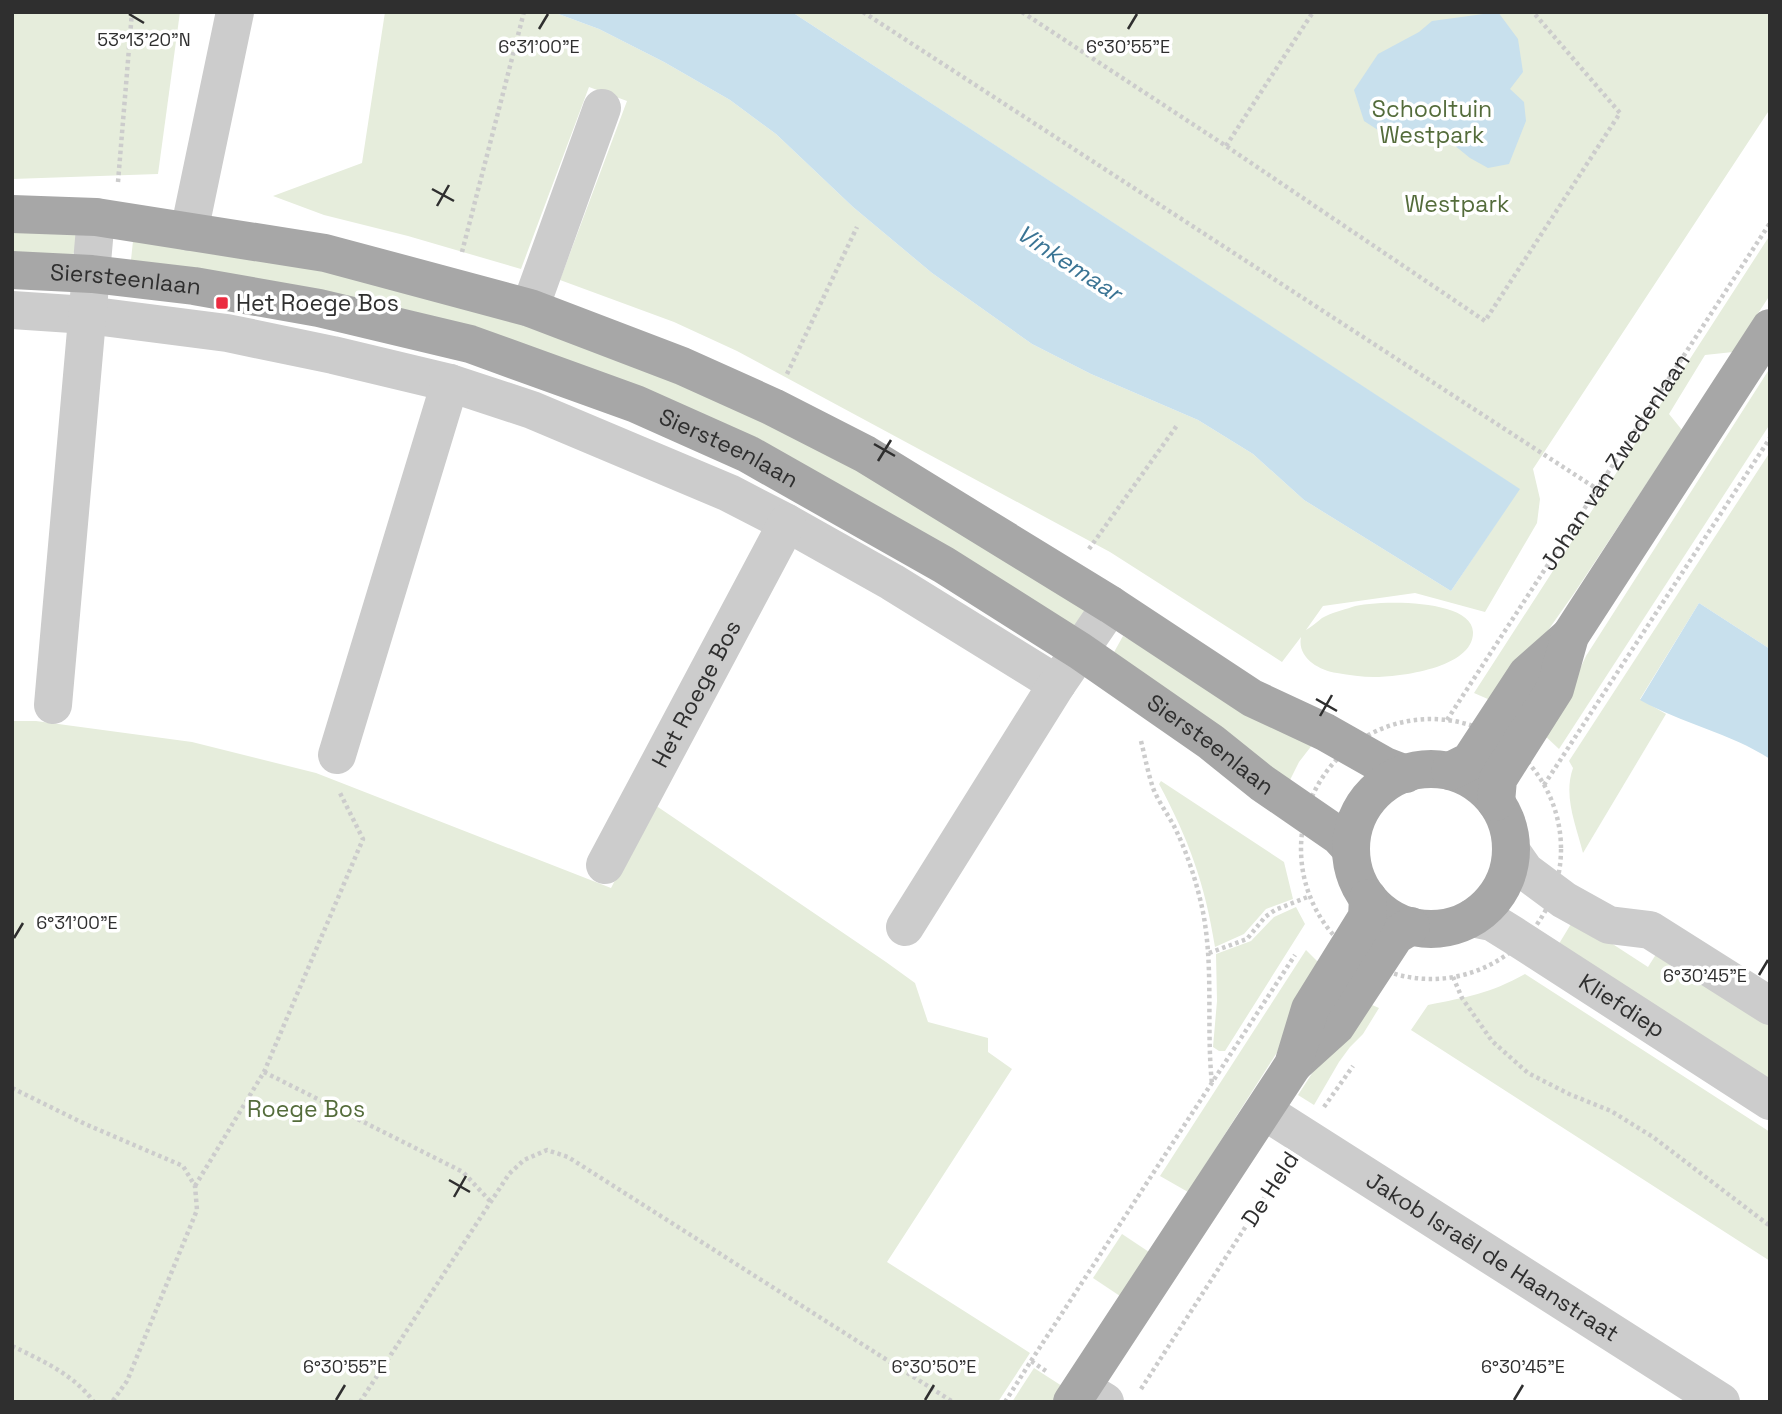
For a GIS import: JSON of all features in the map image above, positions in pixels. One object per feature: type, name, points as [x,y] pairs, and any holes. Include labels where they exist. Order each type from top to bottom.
[{"type":"main road","points":[[12,214],[107,203],[189,232],[324,253],[530,308],[682,366],[773,407],[865,454],[1111,605],[1252,698],[1325,732],[1385,766],[1406,774]]},
{"type":"main road","name":"Siersteenlaan","points":[[12,270],[92,274],[194,286],[319,308],[470,344],[636,404],[748,454],[944,565],[1080,651],[1211,742],[1262,783],[1339,836],[1351,849]]},
{"type":"main road","points":[[1450,771],[1470,761],[1527,674],[1570,636],[1770,328]]},
{"type":"main road","points":[[1496,802],[1498,779],[1555,689],[1570,636]]},
{"type":"main road","points":[[1429,769],[1450,771],[1482,788],[1496,802],[1507,823],[1511,851],[1505,879],[1490,904],[1472,918],[1440,929],[1411,926],[1385,915],[1368,898],[1353,868],[1351,849],[1354,826],[1367,800],[1388,781],[1429,769]]},
{"type":"main road","name":"De Held","points":[[1100,1395],[1293,1065],[1310,1009],[1367,917],[1368,898]]},
{"type":"main road","name":"De Held","points":[[1293,1065],[1336,1026],[1395,936],[1411,926]]},
{"type":"street","points":[[189,232],[235,12]]},
{"type":"street","points":[[530,308],[602,108]]},
{"type":"street","points":[[53,705],[87,316],[92,274],[107,203]]},
{"type":"street","name":"Siersteenlaan","points":[[12,310],[227,333],[450,383],[533,410],[729,493],[787,523],[892,582],[1057,684]]},
{"type":"street","points":[[337,755],[450,383]]},
{"type":"street","name":"Het Roege Bos","points":[[605,864],[787,523]]},
{"type":"street","points":[[905,927],[1057,684],[1111,605]]},
{"type":"street","points":[[1511,851],[1525,871],[1572,904],[1609,925],[1650,930],[1770,1006]]},
{"type":"street","name":"Kliefdiep","points":[[1472,918],[1492,922],[1770,1101]]},
{"type":"street","name":"Jakob Israël de Haanstraat","points":[[1264,1111],[1721,1402]]},
{"type":"path","points":[[107,203],[132,12]]},
{"type":"path","points":[[863,12],[1597,489]]},
{"type":"path","points":[[1022,12],[1485,321],[1620,113],[1533,12]]},
{"type":"path","points":[[1226,146],[1313,12]]},
{"type":"path","points":[[454,288],[523,14]]},
{"type":"path","name":"Johan van Zwedenlaan","points":[[1376,732],[1404,722],[1447,720],[1770,223]]},
{"type":"path","points":[[773,407],[857,227]]},
{"type":"path","points":[[1087,552],[1178,424]]},
{"type":"path","points":[[1561,864],[1558,818],[1544,785],[1770,438]]},
{"type":"path","points":[[1140,741],[1154,790],[1175,828],[1203,911],[1209,953],[1211,1000],[1208,1045],[1212,1084]]},
{"type":"path","points":[[195,1186],[264,1072],[363,839],[332,777],[337,755]]},
{"type":"path","points":[[1301,848],[1310,896],[1320,915],[1314,925]]},
{"type":"path","points":[[1209,953],[1247,939],[1265,917],[1310,896]]},
{"type":"path","points":[[1411,980],[1453,977],[1491,965],[1523,942]]},
{"type":"path","points":[[1031,1362],[1298,950]]},
{"type":"path","points":[[1453,977],[1462,998],[1492,1041],[1528,1073],[1611,1111],[1653,1137],[1770,1226]]},
{"type":"path","name":"De Held","points":[[1100,1395],[1304,1137],[1357,1060]]},
{"type":"path","points":[[264,1072],[463,1172],[490,1201]]},
{"type":"path","points":[[12,1088],[85,1124],[183,1166],[195,1186],[197,1210],[127,1381],[112,1402]]},
{"type":"path","points":[[360,1402],[509,1174],[524,1160],[547,1150],[568,1157],[953,1402]]},
{"type":"path","points":[[12,1346],[61,1371],[83,1387],[94,1402]]},
{"type":"green space","points":[[12,12],[180,12],[158,174],[12,179]]},
{"type":"green space","points":[[385,12],[553,12],[599,29],[664,62],[730,100],[776,134],[853,207],[932,273],[1032,344],[1091,374],[1198,420],[1253,454],[1304,500],[1451,591],[1519,489],[792,12],[1770,12],[1770,109],[1533,469],[1540,499],[1537,523],[1485,612],[1415,593],[1323,606],[1306,630],[1333,613],[1380,603],[1440,607],[1457,613],[1468,621],[1473,632],[1470,644],[1449,662],[1417,672],[1365,677],[1316,666],[1302,651],[1301,637],[1282,662],[1110,552],[737,351],[674,322],[560,280],[627,101],[589,87],[521,269],[324,215],[273,196],[362,163]]},
{"type":"green space","points":[[12,223],[79,234],[72,259],[12,255]]},
{"type":"green space","points":[[1770,235],[1770,295],[1733,352],[1705,355],[1669,414],[1682,430],[1575,592],[1497,703],[1474,693]]},
{"type":"green space","points":[[176,236],[553,327],[773,418],[1084,609],[1084,616],[1072,629],[763,444],[131,260],[133,241]]},
{"type":"green space","points":[[1770,368],[1770,424],[1559,749],[1542,733],[1572,686],[1586,656]]},
{"type":"green space","points":[[1770,452],[1770,649],[1699,603],[1640,699],[1666,714],[1583,853],[1570,800],[1573,768],[1569,761]]},
{"type":"green space","points":[[1123,636],[1316,740],[1299,762],[1287,786],[1113,654]]},
{"type":"green space","name":"Roege Bos","points":[[12,721],[36,721],[192,742],[316,773],[611,888],[655,805],[886,962],[915,983],[928,1022],[988,1038],[988,1052],[1012,1069],[887,1262],[1030,1353],[998,1402],[12,1402]]},
{"type":"green space","points":[[1161,781],[1284,862],[1293,899],[1266,909],[1244,934],[1215,947],[1194,863],[1159,784]]},
{"type":"green space","points":[[1296,907],[1305,924],[1225,1051],[1219,1051],[1213,1047],[1217,1001],[1216,954],[1251,941],[1274,917]]},
{"type":"green space","points":[[1574,919],[1648,967],[1660,948],[1770,1019],[1770,1091],[1554,952]]},
{"type":"green space","points":[[1306,950],[1323,967],[1283,1043],[1188,1192],[1160,1176]]},
{"type":"green space","points":[[1525,974],[1770,1132],[1770,1261],[1411,1030],[1428,1005],[1489,990]]},
{"type":"green space","points":[[1363,1001],[1379,1008],[1363,1034],[1339,1062],[1314,1105],[1298,1095]]},
{"type":"green space","points":[[1122,1234],[1149,1252],[1120,1296],[1093,1278]]},
{"type":"green space","points":[[1034,1368],[1062,1386],[1052,1402],[1012,1402]]},
{"type":"water","name":"Vinkemaar","points":[[553,12],[792,12],[1520,489],[1451,591],[1304,500],[1253,454],[1198,420],[1091,374],[1032,344],[932,273],[853,207],[776,134],[730,100],[599,29]]},
{"type":"water","points":[[1498,12],[1518,39],[1523,72],[1510,89],[1524,102],[1526,121],[1509,164],[1488,168],[1454,145],[1420,140],[1395,141],[1364,121],[1354,90],[1378,54],[1419,32],[1432,21]]},
{"type":"water","points":[[1699,603],[1770,649],[1770,759],[1739,742],[1640,700]]},
{"type":"place","name":"Het Roege Bos","points":[[222,303]]},
{"type":"park label","name":"Schooltuin Westpark","points":[[1432,122]]},
{"type":"park label","name":"Westpark","points":[[1457,204]]}]
